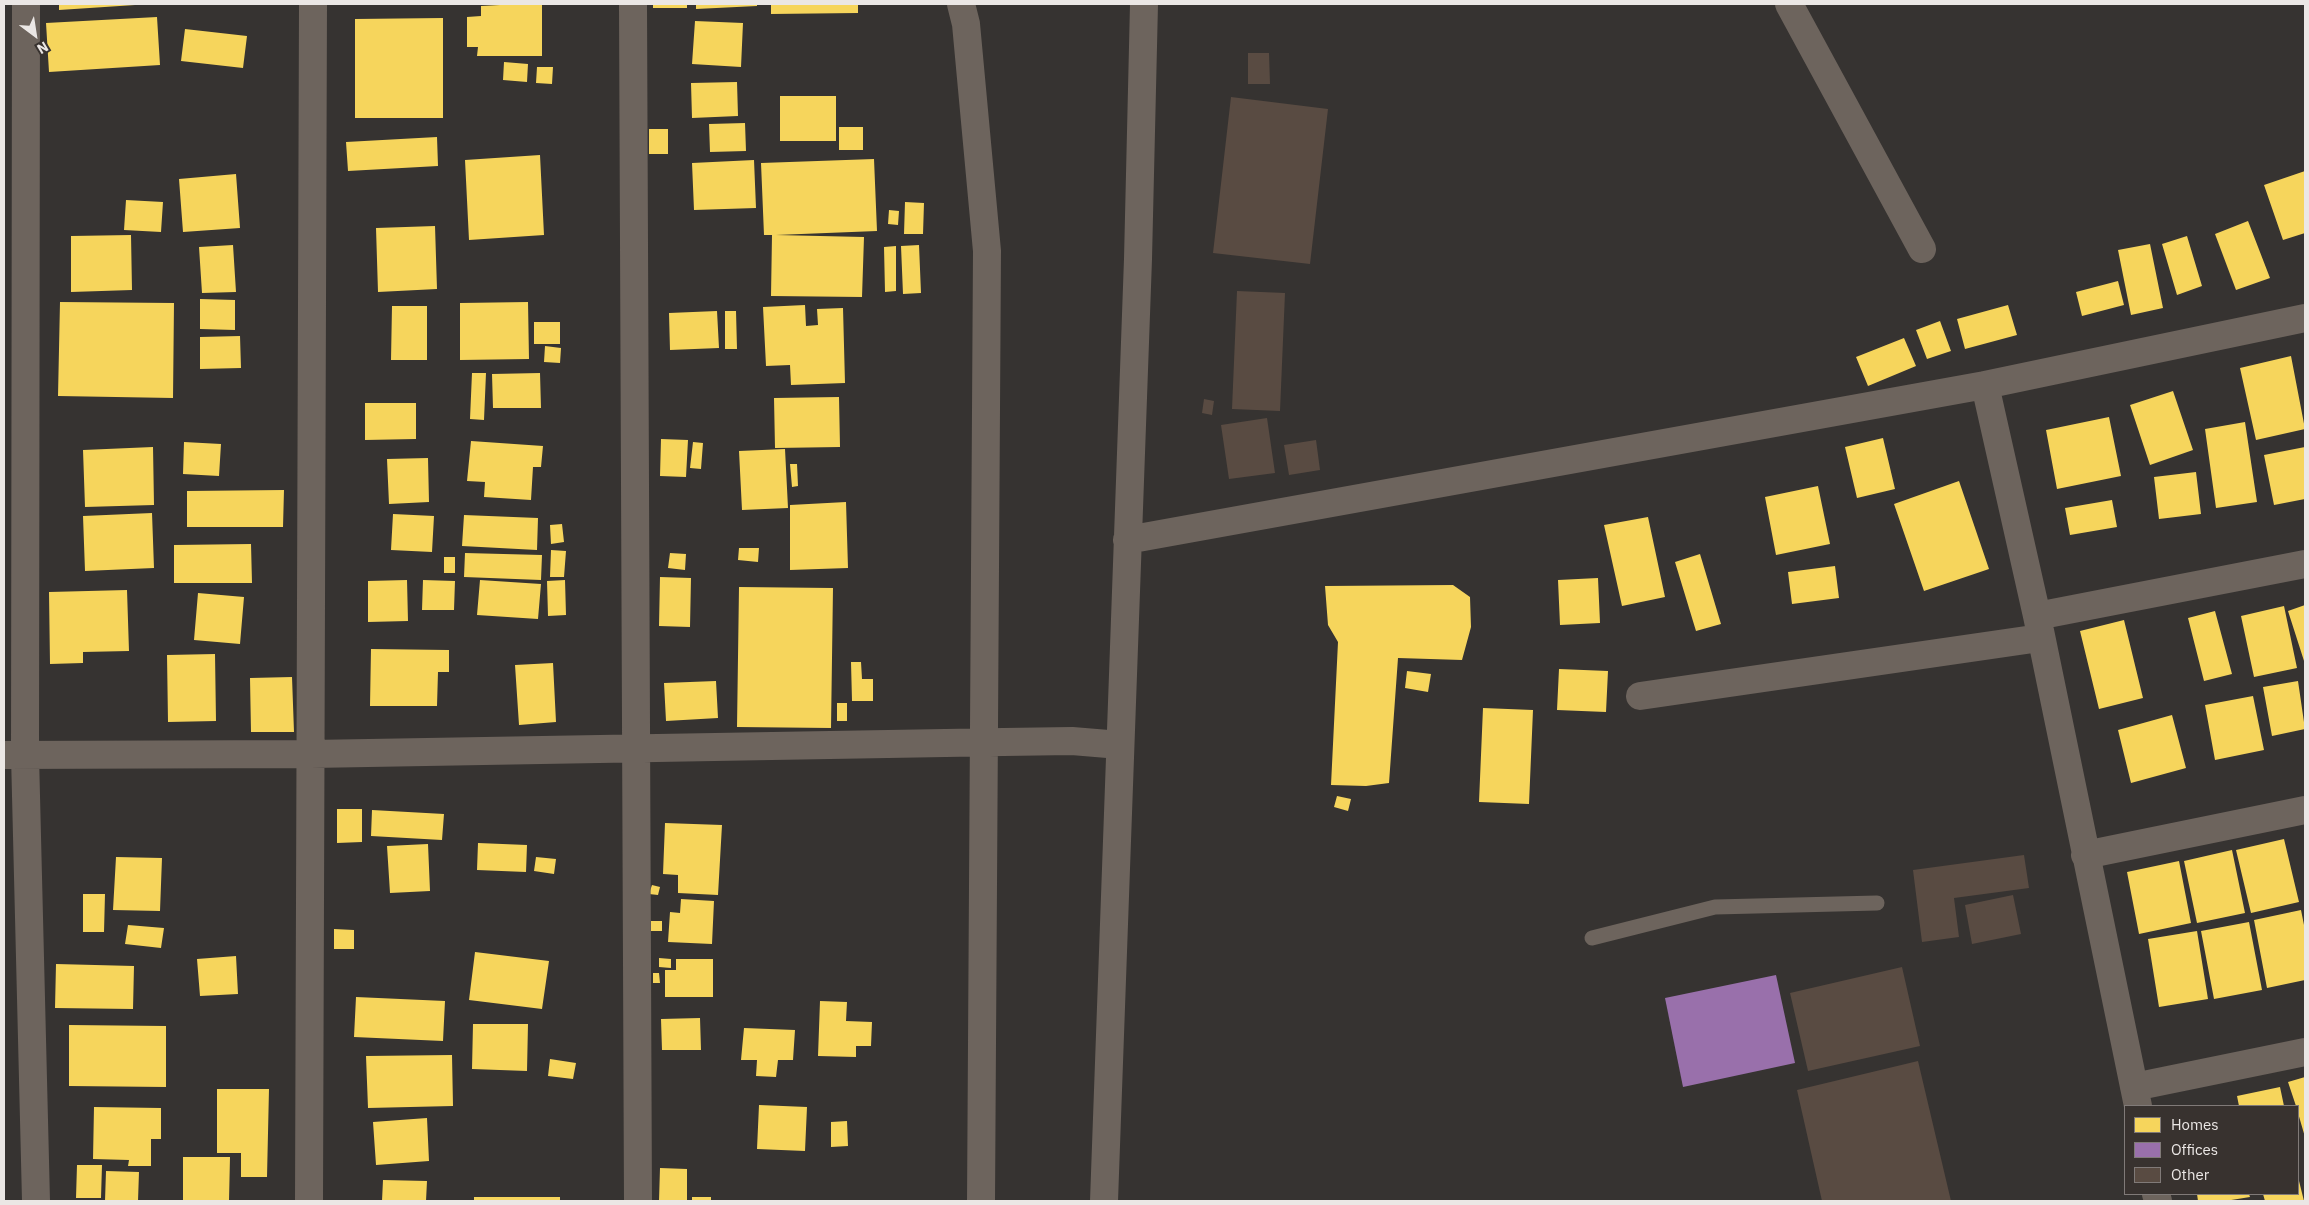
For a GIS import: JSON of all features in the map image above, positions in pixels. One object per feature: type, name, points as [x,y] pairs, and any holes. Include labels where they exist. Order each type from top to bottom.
[{"type":"street","points":[[26,4],[14,755],[36,1201]]},
{"type":"street","points":[[309,1201],[313,4]]},
{"type":"street","points":[[633,4],[638,1201]]},
{"type":"street","points":[[961,4],[966,24],[988,250],[994,742],[981,1201]]},
{"type":"street","points":[[1104,1201],[1138,259],[1144,4]]},
{"type":"street","points":[[1789,4],[1922,249]]},
{"type":"street","points":[[1128,540],[1985,385],[2305,318]]},
{"type":"street","points":[[1985,385],[2039,627],[2136,1097],[2305,1052]]},
{"type":"street","points":[[1640,696],[2039,627],[2305,564]]},
{"type":"street","points":[[14,755],[311,754],[1072,741],[1120,745]]},
{"type":"street","points":[[2085,855],[2305,810]]},
{"type":"lane","points":[[1592,938],[1715,907],[1877,903]]},
{"type":"building: Homes","points":[[59,4],[135,4],[135,5],[59,10]]},
{"type":"building: Homes","points":[[542,4],[542,56],[477,56],[478,47],[467,47],[467,17],[481,16],[481,6]]},
{"type":"building: Homes","points":[[653,4],[687,4],[687,8],[653,8]]},
{"type":"building: Homes","points":[[696,4],[757,4],[757,6],[696,9]]},
{"type":"building: Homes","points":[[771,4],[858,4],[858,13],[771,14]]},
{"type":"building: Homes","points":[[157,17],[160,65],[49,72],[46,23]]},
{"type":"building: Homes","points":[[443,18],[443,118],[355,118],[355,19]]},
{"type":"building: Homes","points":[[695,21],[743,23],[741,67],[692,64]]},
{"type":"building: Homes","points":[[185,29],[247,36],[243,68],[181,61]]},
{"type":"building: Homes","points":[[504,62],[528,64],[527,82],[503,80]]},
{"type":"building: Homes","points":[[537,67],[553,67],[552,84],[536,83]]},
{"type":"building: Homes","points":[[737,82],[738,116],[692,118],[691,83]]},
{"type":"building: Homes","points":[[780,96],[836,96],[836,141],[780,141]]},
{"type":"building: Homes","points":[[745,123],[746,151],[710,152],[709,124]]},
{"type":"building: Homes","points":[[839,127],[863,127],[863,150],[839,150]]},
{"type":"building: Homes","points":[[649,129],[668,129],[668,154],[649,154]]},
{"type":"building: Homes","points":[[437,137],[438,166],[348,171],[346,142]]},
{"type":"building: Homes","points":[[540,155],[544,235],[469,240],[465,160]]},
{"type":"building: Homes","points":[[874,159],[877,231],[776,235],[864,237],[862,297],[771,296],[772,235],[764,235],[761,163]]},
{"type":"building: Homes","points":[[754,160],[756,208],[694,210],[692,163]]},
{"type":"building: Homes","points":[[2305,171],[2305,233],[2283,240],[2264,185]]},
{"type":"building: Homes","points":[[236,174],[240,228],[183,232],[179,179]]},
{"type":"building: Homes","points":[[126,200],[163,202],[161,232],[124,230]]},
{"type":"building: Homes","points":[[905,202],[924,203],[923,234],[904,234]]},
{"type":"building: Homes","points":[[889,210],[899,211],[898,225],[888,224]]},
{"type":"building: Homes","points":[[2248,221],[2270,278],[2236,290],[2215,234]]},
{"type":"building: Homes","points":[[435,226],[437,289],[378,292],[376,228]]},
{"type":"building: Homes","points":[[131,235],[132,290],[71,292],[71,236]]},
{"type":"building: Homes","points":[[2187,236],[2202,286],[2177,295],[2162,244]]},
{"type":"building: Homes","points":[[2150,244],[2163,308],[2131,315],[2118,250]]},
{"type":"building: Homes","points":[[233,245],[236,292],[202,293],[199,247]]},
{"type":"building: Homes","points":[[919,245],[921,293],[903,294],[901,246]]},
{"type":"building: Homes","points":[[896,246],[896,291],[885,292],[884,247]]},
{"type":"building: Homes","points":[[2118,281],[2124,305],[2082,316],[2076,292]]},
{"type":"building: Homes","points":[[200,299],[235,300],[235,330],[200,329]]},
{"type":"building: Homes","points":[[60,302],[174,303],[173,398],[58,396]]},
{"type":"building: Homes","points":[[528,302],[529,359],[460,360],[460,303]]},
{"type":"building: Homes","points":[[805,305],[806,326],[818,325],[817,309],[843,308],[845,383],[791,385],[790,365],[766,366],[763,307]]},
{"type":"building: Homes","points":[[2008,305],[2017,335],[1965,349],[1957,319]]},
{"type":"building: Homes","points":[[392,306],[427,306],[427,360],[391,360]]},
{"type":"building: Homes","points":[[717,311],[719,348],[670,350],[669,313]]},
{"type":"building: Homes","points":[[725,311],[736,311],[737,349],[725,349]]},
{"type":"building: Homes","points":[[1940,321],[1951,351],[1927,359],[1916,330]]},
{"type":"building: Homes","points":[[534,322],[560,322],[560,344],[534,344]]},
{"type":"building: Homes","points":[[240,336],[241,368],[200,369],[200,337]]},
{"type":"building: Homes","points":[[1904,338],[1916,366],[1868,386],[1856,357]]},
{"type":"building: Homes","points":[[545,346],[561,348],[560,363],[544,362]]},
{"type":"building: Homes","points":[[2291,356],[2305,429],[2256,440],[2240,368]]},
{"type":"building: Homes","points":[[472,373],[486,373],[484,420],[470,419]]},
{"type":"building: Homes","points":[[540,373],[541,408],[493,408],[492,374]]},
{"type":"building: Homes","points":[[2173,391],[2193,450],[2150,465],[2130,405]]},
{"type":"building: Homes","points":[[839,397],[840,447],[775,448],[774,398]]},
{"type":"building: Homes","points":[[365,403],[416,403],[416,439],[365,440]]},
{"type":"building: Homes","points":[[2109,417],[2121,476],[2057,489],[2046,430]]},
{"type":"building: Homes","points":[[2245,422],[2257,502],[2216,508],[2205,429]]},
{"type":"building: Homes","points":[[1883,438],[1895,489],[1857,498],[1845,447]]},
{"type":"building: Homes","points":[[661,439],[688,440],[686,477],[660,476]]},
{"type":"building: Homes","points":[[471,441],[543,446],[541,467],[533,467],[531,500],[484,497],[485,482],[467,481]]},
{"type":"building: Homes","points":[[184,442],[221,444],[219,476],[183,474]]},
{"type":"building: Homes","points":[[693,442],[703,443],[701,469],[690,468]]},
{"type":"building: Homes","points":[[153,447],[154,505],[85,507],[83,450]]},
{"type":"building: Homes","points":[[2305,447],[2305,499],[2274,505],[2264,455]]},
{"type":"building: Homes","points":[[785,449],[788,508],[742,510],[739,451]]},
{"type":"building: Homes","points":[[428,458],[429,502],[389,504],[387,459]]},
{"type":"building: Homes","points":[[790,464],[797,464],[798,486],[792,487]]},
{"type":"building: Homes","points":[[2196,472],[2201,514],[2159,519],[2154,477]]},
{"type":"building: Homes","points":[[1959,481],[1989,569],[1924,591],[1894,504]]},
{"type":"building: Homes","points":[[1818,486],[1830,544],[1776,555],[1765,497]]},
{"type":"building: Homes","points":[[284,490],[283,527],[187,527],[187,491]]},
{"type":"building: Homes","points":[[2112,500],[2117,527],[2070,535],[2065,508]]},
{"type":"building: Homes","points":[[846,502],[848,568],[790,570],[790,505]]},
{"type":"building: Homes","points":[[152,513],[154,568],[85,571],[83,516]]},
{"type":"building: Homes","points":[[393,514],[434,516],[432,552],[391,550]]},
{"type":"building: Homes","points":[[464,515],[538,518],[537,550],[462,546]]},
{"type":"building: Homes","points":[[1648,517],[1665,597],[1622,606],[1604,525]]},
{"type":"building: Homes","points":[[562,524],[564,542],[551,544],[550,525]]},
{"type":"building: Homes","points":[[251,544],[252,583],[174,583],[174,545]]},
{"type":"building: Homes","points":[[739,548],[759,548],[758,562],[738,560]]},
{"type":"building: Homes","points":[[551,550],[566,551],[564,577],[550,577]]},
{"type":"building: Homes","points":[[465,553],[542,555],[541,580],[464,577]]},
{"type":"building: Homes","points":[[670,553],[686,554],[685,570],[668,568]]},
{"type":"building: Homes","points":[[1700,554],[1721,624],[1696,631],[1675,562]]},
{"type":"building: Homes","points":[[444,557],[455,557],[455,573],[444,573]]},
{"type":"building: Homes","points":[[1835,566],[1839,598],[1792,604],[1788,572]]},
{"type":"building: Homes","points":[[660,577],[691,578],[690,627],[659,626]]},
{"type":"building: Homes","points":[[1598,578],[1600,623],[1560,625],[1558,580]]},
{"type":"building: Homes","points":[[407,580],[408,621],[368,622],[368,581]]},
{"type":"building: Homes","points":[[423,580],[455,581],[454,610],[422,610]]},
{"type":"building: Homes","points":[[480,580],[541,584],[538,619],[477,615]]},
{"type":"building: Homes","points":[[565,580],[566,615],[548,616],[547,581]]},
{"type":"building: Homes","points":[[1453,585],[1470,597],[1471,627],[1462,660],[1398,658],[1389,783],[1366,786],[1331,785],[1338,642],[1328,625],[1325,586]]},
{"type":"building: Homes","points":[[739,587],[833,588],[831,728],[737,727]]},
{"type":"building: Homes","points":[[127,590],[129,651],[83,652],[83,663],[50,664],[49,592]]},
{"type":"building: Homes","points":[[198,593],[244,597],[240,644],[194,640]]},
{"type":"building: Homes","points":[[2305,605],[2305,664],[2288,611]]},
{"type":"building: Homes","points":[[2284,606],[2297,668],[2254,677],[2241,616]]},
{"type":"building: Homes","points":[[2215,611],[2232,674],[2204,681],[2188,618]]},
{"type":"building: Homes","points":[[2124,620],[2143,698],[2099,709],[2080,631]]},
{"type":"building: Homes","points":[[371,649],[449,650],[449,672],[438,672],[437,706],[370,706]]},
{"type":"building: Homes","points":[[215,654],[216,721],[168,722],[167,655]]},
{"type":"building: Homes","points":[[851,662],[861,662],[862,679],[873,679],[873,701],[852,701]]},
{"type":"building: Homes","points":[[553,663],[556,722],[519,725],[515,665]]},
{"type":"building: Homes","points":[[1559,669],[1608,671],[1606,712],[1557,710]]},
{"type":"building: Homes","points":[[1407,671],[1431,674],[1428,692],[1405,688]]},
{"type":"building: Homes","points":[[292,677],[294,732],[251,732],[250,678]]},
{"type":"building: Homes","points":[[716,681],[718,718],[666,721],[664,683]]},
{"type":"building: Homes","points":[[2298,681],[2305,729],[2272,736],[2263,687]]},
{"type":"building: Homes","points":[[2253,696],[2264,750],[2215,760],[2205,705]]},
{"type":"building: Homes","points":[[837,703],[847,703],[847,721],[837,721]]},
{"type":"building: Homes","points":[[1483,708],[1533,710],[1529,804],[1479,802]]},
{"type":"building: Homes","points":[[2172,715],[2186,768],[2131,783],[2118,730]]},
{"type":"building: Homes","points":[[1337,796],[1351,799],[1348,811],[1334,807]]},
{"type":"building: Homes","points":[[337,809],[362,809],[362,842],[337,843]]},
{"type":"building: Homes","points":[[372,810],[444,814],[442,840],[371,836]]},
{"type":"building: Homes","points":[[665,823],[722,825],[718,895],[678,893],[678,875],[663,874]]},
{"type":"building: Homes","points":[[2284,839],[2299,902],[2251,913],[2236,850]]},
{"type":"building: Homes","points":[[478,843],[527,845],[526,872],[477,870]]},
{"type":"building: Homes","points":[[428,844],[430,891],[390,893],[387,846]]},
{"type":"building: Homes","points":[[2232,850],[2245,913],[2197,923],[2184,861]]},
{"type":"building: Homes","points":[[116,857],[162,858],[160,911],[113,910]]},
{"type":"building: Homes","points":[[536,857],[556,859],[554,874],[534,871]]},
{"type":"building: Homes","points":[[2179,861],[2191,923],[2139,934],[2127,872]]},
{"type":"building: Homes","points":[[652,885],[660,887],[658,895],[649,894]]},
{"type":"building: Homes","points":[[83,894],[105,894],[104,932],[83,932]]},
{"type":"building: Homes","points":[[681,899],[714,901],[712,944],[668,942],[670,912],[680,913]]},
{"type":"building: Homes","points":[[2301,910],[2305,930],[2305,980],[2267,988],[2254,920]]},
{"type":"building: Homes","points":[[651,921],[662,921],[662,931],[651,931]]},
{"type":"building: Homes","points":[[2249,922],[2262,990],[2214,999],[2201,931]]},
{"type":"building: Homes","points":[[128,925],[164,928],[161,948],[125,944]]},
{"type":"building: Homes","points":[[334,929],[354,930],[354,949],[334,949]]},
{"type":"building: Homes","points":[[2197,931],[2208,999],[2159,1007],[2148,939]]},
{"type":"building: Homes","points":[[475,952],[549,961],[542,1009],[469,1000]]},
{"type":"building: Homes","points":[[236,956],[238,994],[200,996],[197,959]]},
{"type":"building: Homes","points":[[659,958],[671,959],[671,968],[659,967]]},
{"type":"building: Homes","points":[[676,959],[713,959],[713,997],[665,997],[665,970],[676,970]]},
{"type":"building: Homes","points":[[56,964],[134,966],[133,1009],[55,1008]]},
{"type":"building: Homes","points":[[653,973],[659,973],[660,983],[653,983]]},
{"type":"building: Homes","points":[[356,997],[445,1001],[443,1041],[354,1037]]},
{"type":"building: Homes","points":[[820,1001],[847,1002],[846,1021],[872,1022],[871,1046],[856,1046],[856,1057],[818,1056]]},
{"type":"building: Homes","points":[[700,1018],[701,1050],[662,1050],[661,1019]]},
{"type":"building: Homes","points":[[473,1024],[528,1024],[527,1071],[472,1069]]},
{"type":"building: Homes","points":[[69,1025],[166,1026],[166,1087],[69,1086]]},
{"type":"building: Homes","points":[[744,1028],[795,1030],[793,1060],[778,1060],[776,1077],[756,1076],[757,1060],[741,1060]]},
{"type":"building: Homes","points":[[452,1055],[453,1106],[368,1108],[366,1056]]},
{"type":"building: Homes","points":[[550,1059],[576,1063],[573,1079],[548,1076]]},
{"type":"building: Homes","points":[[2305,1077],[2305,1137],[2299,1116],[2299,1105],[2296,1105],[2288,1082]]},
{"type":"building: Homes","points":[[2280,1087],[2284,1105],[2239,1105],[2237,1096]]},
{"type":"building: Homes","points":[[217,1089],[269,1089],[267,1177],[241,1177],[241,1153],[217,1153]]},
{"type":"building: Homes","points":[[759,1105],[807,1107],[805,1151],[757,1149]]},
{"type":"building: Homes","points":[[94,1107],[161,1108],[161,1139],[151,1139],[151,1166],[128,1166],[129,1160],[93,1159]]},
{"type":"building: Homes","points":[[427,1118],[429,1161],[376,1165],[373,1122]]},
{"type":"building: Homes","points":[[847,1121],[848,1146],[831,1147],[831,1122]]},
{"type":"building: Homes","points":[[183,1157],[230,1157],[229,1201],[183,1201]]},
{"type":"building: Homes","points":[[77,1165],[102,1165],[101,1198],[76,1198]]},
{"type":"building: Homes","points":[[660,1168],[687,1169],[687,1201],[659,1201]]},
{"type":"building: Homes","points":[[106,1171],[139,1172],[138,1201],[105,1201]]},
{"type":"building: Homes","points":[[383,1180],[427,1181],[426,1201],[382,1201]]},
{"type":"building: Homes","points":[[2299,1181],[2304,1201],[2265,1201],[2263,1195],[2299,1195]]},
{"type":"building: Homes","points":[[2197,1195],[2249,1195],[2250,1197],[2225,1201],[2198,1201]]},
{"type":"building: Homes","points":[[474,1197],[560,1197],[560,1201],[474,1201]]},
{"type":"building: Homes","points":[[692,1197],[711,1197],[711,1201],[692,1201]]},
{"type":"building: Offices","points":[[1776,975],[1795,1063],[1683,1087],[1665,998]]},
{"type":"building: Other","points":[[1248,53],[1269,53],[1270,84],[1248,84]]},
{"type":"building: Other","points":[[1231,97],[1328,109],[1310,264],[1213,253]]},
{"type":"building: Other","points":[[1237,291],[1285,293],[1280,411],[1232,409]]},
{"type":"building: Other","points":[[1204,399],[1214,401],[1212,415],[1202,413]]},
{"type":"building: Other","points":[[1267,418],[1275,473],[1229,479],[1221,425]]},
{"type":"building: Other","points":[[1316,440],[1320,470],[1289,475],[1284,445]]},
{"type":"building: Other","points":[[2024,855],[2029,888],[1954,898],[1959,937],[1922,942],[1913,870]]},
{"type":"building: Other","points":[[2013,895],[2021,934],[1972,944],[1965,905]]},
{"type":"building: Other","points":[[1902,967],[1920,1046],[1808,1071],[1790,993]]},
{"type":"building: Other","points":[[1918,1061],[1951,1201],[1822,1201],[1797,1090]]}]
